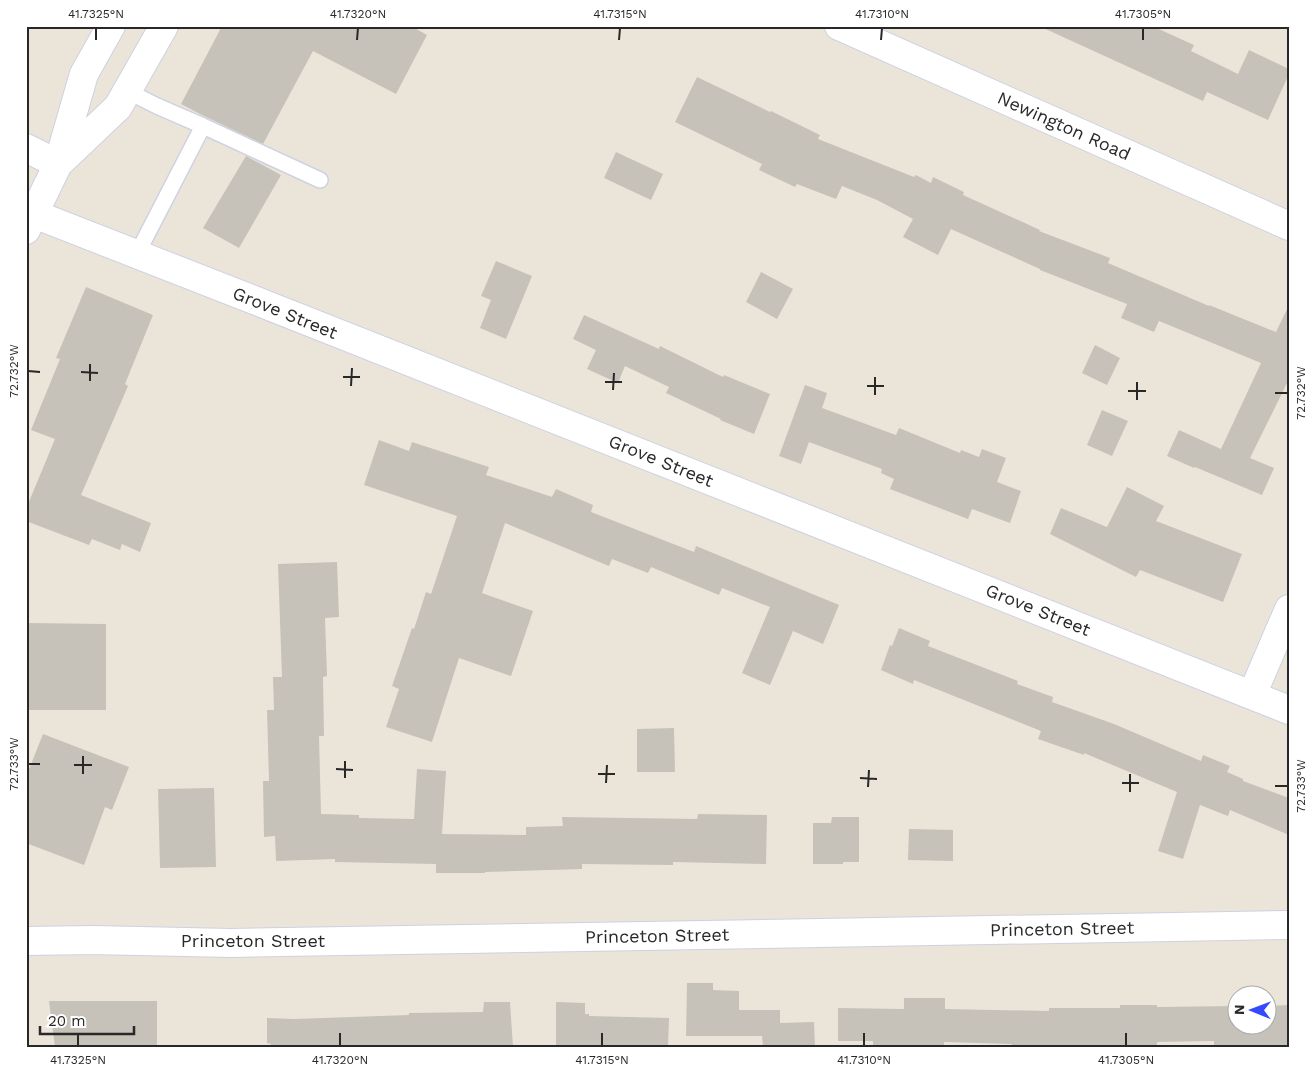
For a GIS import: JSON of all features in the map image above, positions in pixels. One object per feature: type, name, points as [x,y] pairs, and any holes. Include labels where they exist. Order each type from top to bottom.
[{"type":"street","points":[[30,222],[58,164],[84,74],[111,26]]},
{"type":"street","points":[[58,164],[118,107],[164,26]]},
{"type":"street","name":"Newington Road","points":[[839,26],[1289,226]]},
{"type":"street","points":[[26,148],[58,164]]},
{"type":"street","name":"Grove Street","points":[[30,222],[137,254],[1289,710]]},
{"type":"street","points":[[1252,695],[1289,609]]},
{"type":"street","name":"Princeton Street","points":[[26,941],[250,942],[1289,925]]},
{"type":"lane","points":[[127,91],[320,180]]},
{"type":"lane","points":[[137,254],[203,126]]},
{"type":"building","points":[[222,26],[411,26],[427,35],[396,94],[313,51],[263,144],[181,104]]},
{"type":"building","points":[[1039,26],[1152,26],[1194,45],[1191,51],[1238,74],[1249,50],[1289,69],[1289,74],[1268,120],[1207,92],[1203,101]]},
{"type":"building","points":[[697,77],[820,135],[818,139],[914,177],[916,175],[931,183],[933,177],[964,192],[963,195],[1039,231],[1110,258],[1108,263],[1276,332],[1289,305],[1289,379],[1250,458],[1274,468],[1262,495],[1167,456],[1179,430],[1221,449],[1261,363],[1159,321],[1154,332],[1121,318],[1127,304],[1040,270],[951,229],[938,255],[903,237],[913,219],[877,200],[842,186],[836,199],[797,184],[795,187],[759,170],[762,164],[675,122]]},
{"type":"building","points":[[616,152],[663,174],[651,200],[604,178]]},
{"type":"building","points":[[246,156],[281,175],[239,248],[203,228]]},
{"type":"building","points":[[496,261],[532,276],[506,339],[480,328],[491,300],[481,296]]},
{"type":"building","points":[[761,272],[793,289],[777,319],[746,302]]},
{"type":"building","points":[[86,287],[153,315],[125,384],[128,386],[81,495],[151,523],[140,552],[122,544],[120,550],[92,539],[89,545],[26,521],[26,509],[55,439],[31,430],[60,359],[56,358]]},
{"type":"building","points":[[584,315],[659,349],[660,346],[723,377],[724,375],[770,394],[754,434],[720,420],[666,393],[669,387],[625,366],[618,383],[587,369],[596,350],[573,339]]},
{"type":"building","points":[[1095,345],[1120,358],[1107,385],[1082,373]]},
{"type":"building","points":[[805,385],[827,393],[822,408],[896,435],[899,428],[960,453],[961,450],[979,457],[982,449],[1006,458],[997,482],[1021,491],[1010,523],[972,509],[968,519],[890,489],[894,479],[881,473],[882,469],[809,442],[801,464],[779,456]]},
{"type":"building","points":[[1102,410],[1128,421],[1112,456],[1087,445]]},
{"type":"building","points":[[379,440],[409,451],[412,442],[489,467],[486,475],[552,497],[556,489],[593,505],[591,512],[694,552],[696,546],[839,605],[823,644],[793,631],[770,685],[742,673],[770,607],[722,588],[719,595],[651,567],[648,573],[612,559],[609,566],[505,523],[482,593],[533,611],[511,676],[459,658],[432,742],[386,727],[399,689],[392,686],[426,592],[431,594],[457,516],[364,485]]},
{"type":"building","points":[[1127,487],[1164,506],[1156,521],[1242,554],[1223,602],[1140,570],[1136,577],[1050,534],[1061,508],[1107,527]]},
{"type":"building","points":[[337,562],[339,617],[325,618],[327,676],[323,677],[324,736],[319,736],[321,814],[359,815],[359,818],[414,819],[417,769],[446,771],[442,834],[526,835],[526,827],[563,826],[562,817],[697,819],[698,814],[767,815],[766,864],[673,862],[673,865],[582,864],[582,869],[436,873],[436,864],[335,862],[335,859],[276,861],[275,836],[264,837],[263,781],[269,781],[267,710],[274,710],[273,677],[282,677],[278,564]]},
{"type":"building","points":[[26,623],[106,624],[106,710],[26,710]]},
{"type":"building","points":[[899,628],[930,641],[928,646],[1018,681],[1017,684],[1053,697],[1052,702],[1114,724],[1201,761],[1203,755],[1230,766],[1227,772],[1243,779],[1243,781],[1289,798],[1289,835],[1230,810],[1228,816],[1200,805],[1183,859],[1158,851],[1177,792],[1084,753],[1084,755],[1038,739],[1041,731],[914,680],[913,684],[881,670],[890,645],[892,646]]},
{"type":"building","points":[[674,728],[675,772],[637,772],[637,729]]},
{"type":"building","points":[[43,734],[129,767],[112,810],[105,807],[84,865],[26,843],[26,777]]},
{"type":"building","points":[[214,788],[216,867],[160,868],[158,789]]},
{"type":"building","points":[[832,817],[859,817],[859,862],[813,864],[813,823],[831,823]]},
{"type":"building","points":[[909,829],[953,830],[953,861],[908,860]]},
{"type":"building","points":[[687,983],[713,983],[713,990],[739,991],[739,1010],[780,1010],[780,1023],[814,1022],[815,1047],[763,1047],[762,1036],[686,1036]]},
{"type":"building","points":[[904,998],[945,998],[945,1009],[1049,1011],[1049,1008],[1120,1008],[1120,1005],[1157,1005],[1157,1007],[1228,1006],[1228,1036],[1278,1036],[1278,1006],[1289,1005],[1289,1047],[1214,1047],[1214,1041],[1157,1042],[1157,1047],[1011,1046],[1012,1044],[944,1042],[944,1047],[873,1047],[873,1041],[838,1041],[838,1008],[904,1009]]},
{"type":"building","points":[[49,1001],[157,1001],[157,1047],[55,1047]]},
{"type":"building","points":[[484,1002],[510,1002],[513,1047],[271,1047],[271,1044],[267,1043],[267,1018],[294,1019],[409,1015],[409,1013],[483,1012]]},
{"type":"building","points":[[556,1002],[585,1003],[585,1014],[589,1014],[589,1016],[669,1018],[668,1047],[556,1047]]}]
